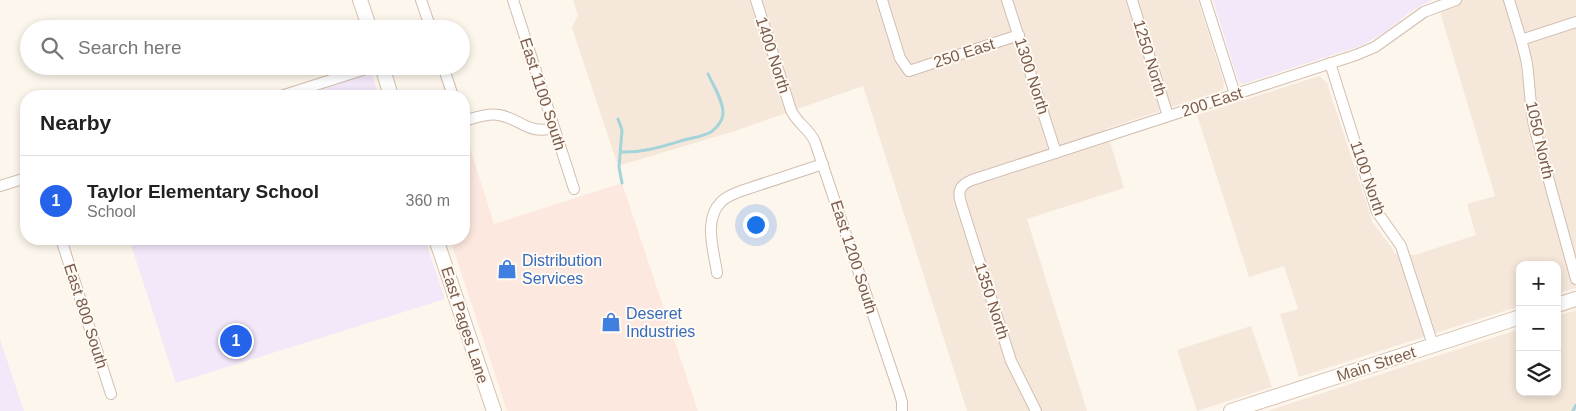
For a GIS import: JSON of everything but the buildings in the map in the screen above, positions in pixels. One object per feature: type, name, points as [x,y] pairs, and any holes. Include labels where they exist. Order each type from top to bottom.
[{"type":"main road","points":[[360,0],[367,20]]},
{"type":"main road","points":[[385,75],[389,90]]},
{"type":"main road","name":"East Pages Lane","points":[[438,245],[494,411]]},
{"type":"main road","points":[[1561,304],[1576,298]]},
{"type":"main road","name":"Main Street","points":[[1231,411],[1516,318]]},
{"type":"street","points":[[422,0],[428,20]]},
{"type":"street","name":"East 1100 South","points":[[513,0],[574,189]]},
{"type":"street","name":"1400 North","points":[[756,0],[791,110]]},
{"type":"street","name":"250 East","points":[[882,0],[900,58],[909,71],[1018,35]]},
{"type":"street","name":"1300 North","points":[[1007,0],[1056,153]]},
{"type":"street","name":"1250 North","points":[[1132,0],[1168,116]]},
{"type":"street","points":[[1205,0],[1235,94]]},
{"type":"street","name":"200 East","points":[[960,188],[972,180],[1366,51],[1424,12],[1456,0]]},
{"type":"street","name":"1050 North","points":[[1509,0],[1527,66],[1533,125],[1576,279]]},
{"type":"street","points":[[1521,40],[1576,22]]},
{"type":"street","name":"1100 North","points":[[1330,63],[1378,212],[1401,246],[1433,345]]},
{"type":"street","points":[[300,90],[347,75]]},
{"type":"street","points":[[446,75],[451,90]]},
{"type":"street","name":"East 1200 South","points":[[791,110],[798,124],[807,129],[813,137],[823,164],[900,395],[902,411]]},
{"type":"street","points":[[470,119],[496,114],[510,118],[530,129],[544,130],[554,128]]},
{"type":"street","points":[[717,273],[711,224],[720,203],[730,195],[823,164]]},
{"type":"street","points":[[0,186],[20,180]]},
{"type":"street","name":"1350 North","points":[[960,188],[961,204],[1011,362],[1036,411]]},
{"type":"street","name":"East 800 South","points":[[63,245],[111,394]]},
{"type":"shaded area","points":[[573,0],[1198,0],[1224,82],[1223,90],[1106,129],[1124,188],[1027,219],[1087,411],[967,411],[863,86],[735,131],[618,166],[572,28],[578,15]]},
{"type":"shaded area","points":[[1213,0],[1432,0],[1410,12],[1385,32],[1363,45],[1243,84],[1239,82],[1237,77]]},
{"type":"shaded area","points":[[1441,0],[1576,0],[1576,288],[1561,293],[1561,261],[1516,261],[1516,307],[1299,377],[1280,314],[1298,309],[1284,266],[1249,277],[1197,115],[1319,76],[1327,83],[1373,223],[1395,254],[1415,255],[1476,235],[1467,204],[1495,196],[1441,15]]},
{"type":"shaded area","points":[[365,75],[372,75],[377,90],[321,90]]},
{"type":"shaded area","points":[[470,148],[494,224],[622,183],[698,411],[507,411],[452,245],[470,245]]},
{"type":"shaded area","points":[[131,245],[427,245],[445,299],[176,383]]},
{"type":"shaded area","points":[[1576,310],[1576,411],[1267,411],[1516,330],[1516,396],[1561,396],[1561,315]]},
{"type":"shaded area","points":[[1251,326],[1272,387],[1197,411],[1177,350]]},
{"type":"shaded area","points":[[0,339],[24,411],[0,411]]},
{"type":"waterway","points":[[621,152],[655,148],[703,135],[713,130],[722,118],[723,108],[708,74]]},
{"type":"waterway","points":[[618,119],[622,130],[619,167],[622,183]]},
{"type":"waterway","points":[[1573,411],[1576,405]]},
{"type":"place","name":"Distribution Services","points":[[507,269]]},
{"type":"place","name":"Deseret Industries","points":[[611,322]]},
{"type":"place","name":"Taylor Elementary School","points":[[236,341]]}]
